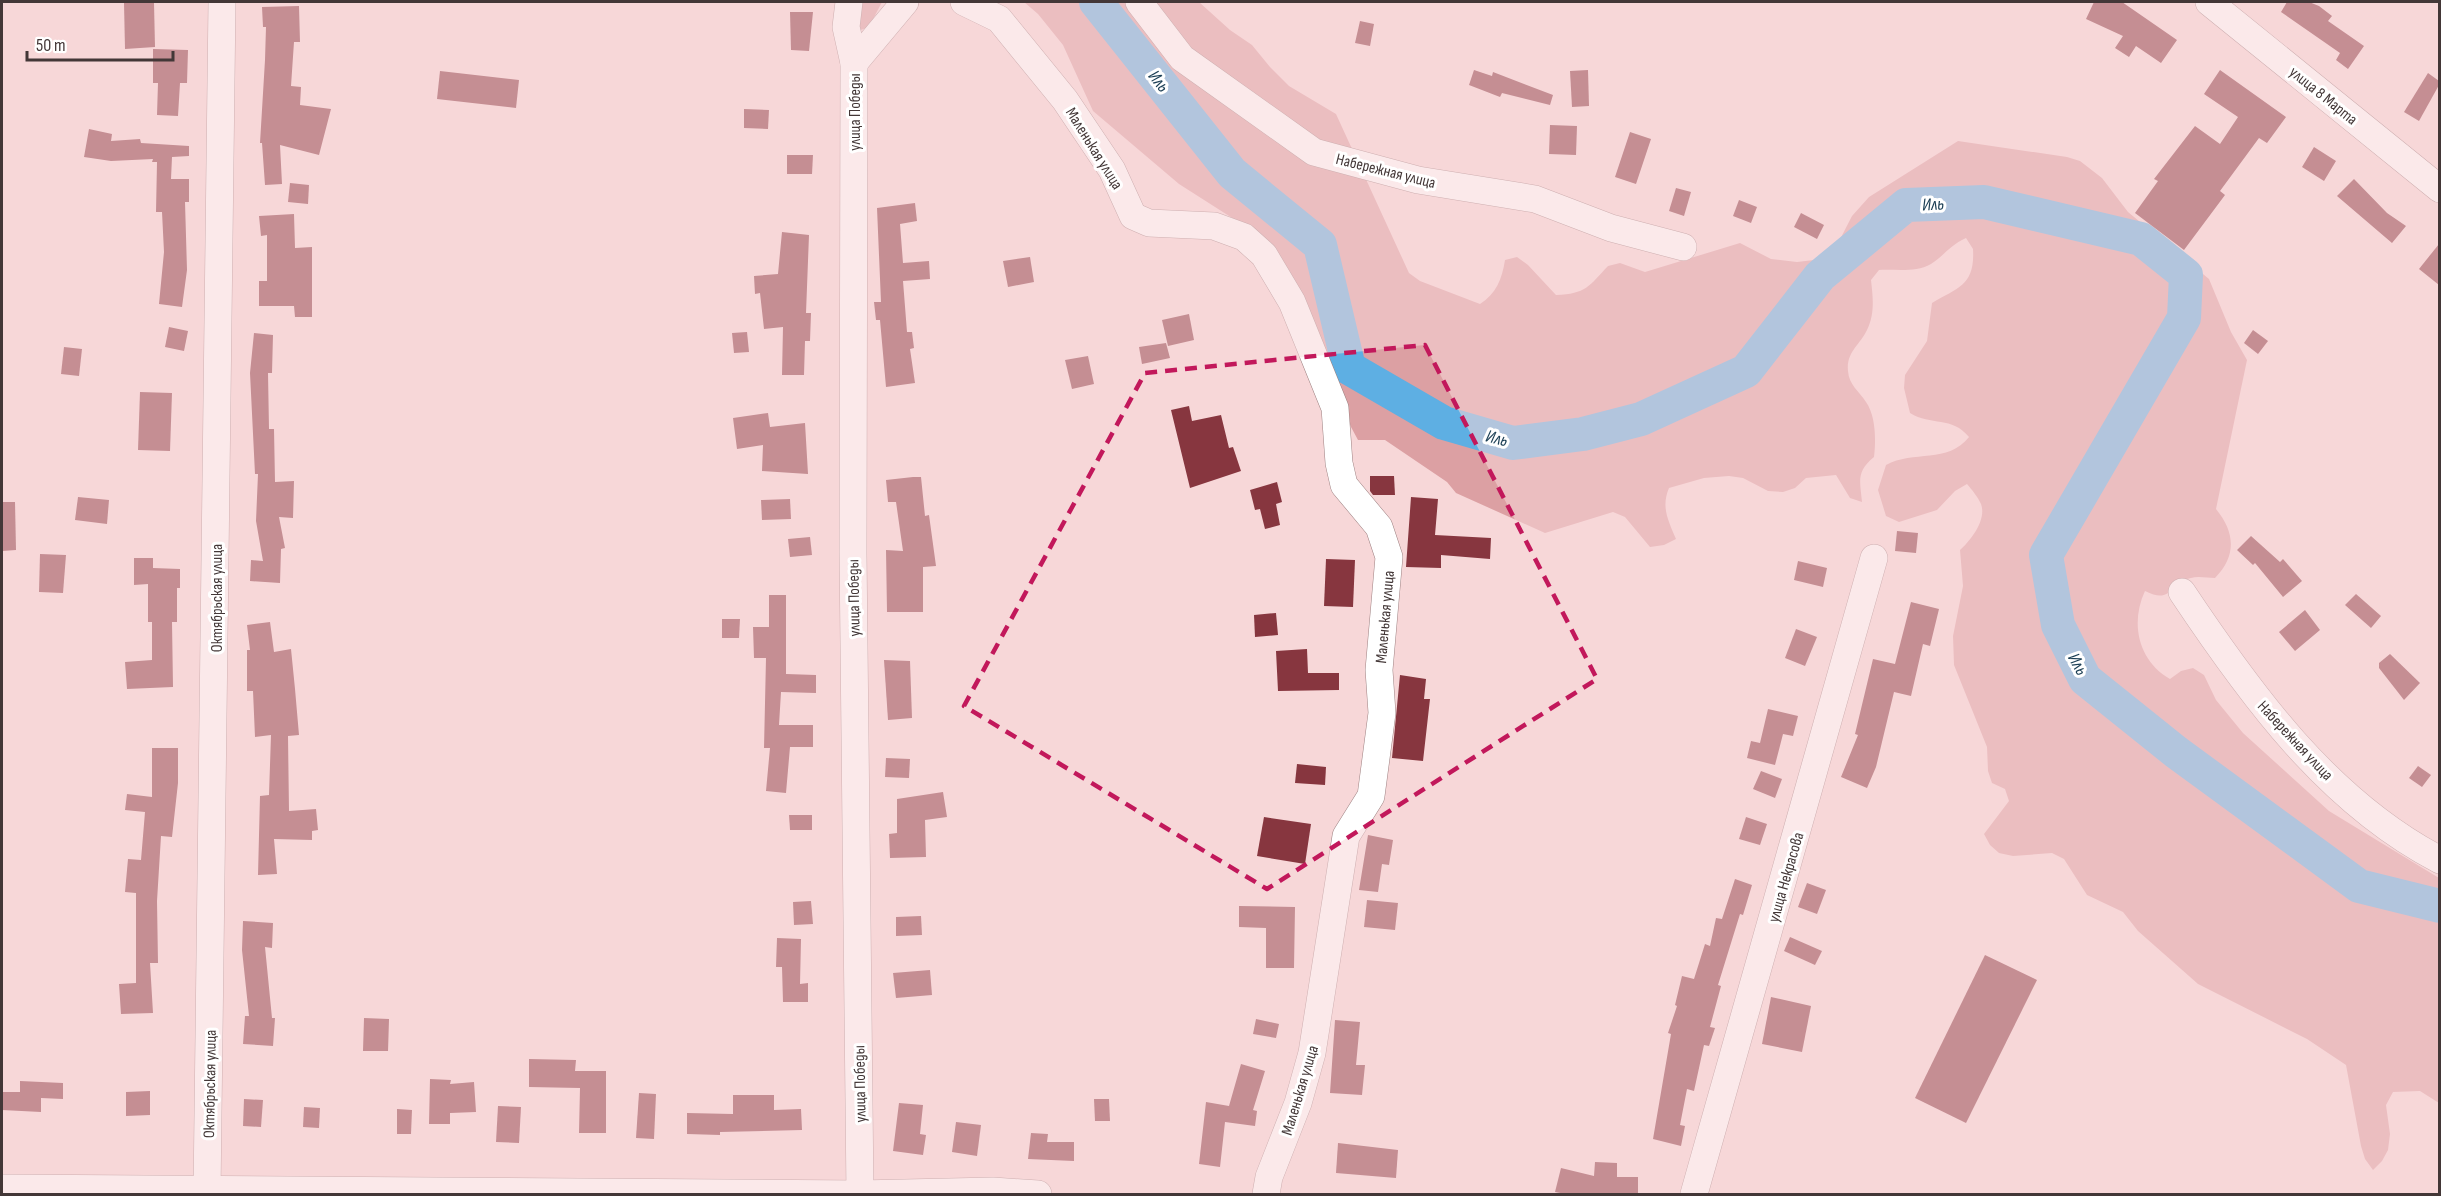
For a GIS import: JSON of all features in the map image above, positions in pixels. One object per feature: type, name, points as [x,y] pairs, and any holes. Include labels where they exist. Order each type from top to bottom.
[{"type":"street","name":"Октябрьская улица","points":[[207,1192],[215,768],[222,2]]},
{"type":"street","name":"улица Победы","points":[[849,2],[846,27],[854,63],[853,553],[860,1194]]},
{"type":"street","points":[[854,63],[905,2]]},
{"type":"street","name":"Маленькая улица","points":[[964,2],[999,19],[1065,100],[1112,170],[1133,216],[1149,223],[1214,226],[1244,237],[1264,255],[1292,302],[1335,408],[1339,463],[1344,485],[1378,527],[1389,557],[1379,670],[1382,713],[1371,796],[1346,836],[1312,1053],[1298,1103],[1269,1177],[1266,1194]]},
{"type":"street","name":"Набережная улица","points":[[1139,2],[1182,58],[1314,153],[1418,180],[1534,199],[1611,228],[1683,247]]},
{"type":"street","name":"улица 8 Марта","points":[[2209,2],[2439,189]]},
{"type":"street","name":"улица Некрасова","points":[[1694,1194],[1874,558]]},
{"type":"street","name":"Набережная улица","points":[[2182,592],[2260,704],[2316,763],[2368,814],[2414,846],[2439,860]]},
{"type":"street","points":[[2,1188],[207,1192],[860,1194],[993,1191],[1038,1194]]},
{"type":"highlighted area","points":[[1425,345],[1597,679],[1267,889],[964,706],[1145,373]]},
{"type":"shaded area","points":[[858,2],[882,2],[869,27],[858,31]]},
{"type":"shaded area","points":[[1024,2],[1199,2],[1230,30],[1252,45],[1289,86],[1336,114],[1409,273],[1420,281],[1480,304],[1490,296],[1497,285],[1505,260],[1517,257],[1528,265],[1556,295],[1581,291],[1608,266],[1620,263],[1645,272],[1740,243],[1771,259],[1797,262],[1822,259],[1834,251],[1852,216],[1869,197],[1958,141],[2067,157],[2080,161],[2102,178],[2128,212],[2209,279],[2231,332],[2247,360],[2216,509],[2230,535],[2230,553],[2222,570],[2215,578],[2191,578],[2160,596],[2145,591],[2138,616],[2140,640],[2144,652],[2150,662],[2170,679],[2181,671],[2193,668],[2204,675],[2216,700],[2243,733],[2329,811],[2439,878],[2439,1103],[2420,1091],[2393,1092],[2386,1105],[2390,1134],[2388,1150],[2373,1170],[2365,1159],[2361,1146],[2346,1065],[2307,1039],[2198,984],[2138,931],[2123,912],[2087,895],[2064,859],[2052,853],[2013,856],[1999,853],[1990,845],[1984,834],[2009,801],[2005,789],[1992,783],[1988,771],[1987,747],[1954,665],[1953,636],[1963,586],[1960,550],[1973,536],[1980,523],[1981,504],[1967,484],[1955,491],[1937,510],[1899,522],[1886,516],[1878,490],[1886,465],[1907,458],[1951,451],[1969,437],[1956,426],[1910,413],[1904,388],[1905,375],[1927,341],[1932,303],[1963,284],[1968,278],[1973,261],[1973,249],[1966,238],[1925,267],[1912,270],[1879,270],[1871,280],[1873,299],[1870,324],[1851,354],[1848,364],[1850,380],[1872,414],[1874,429],[1874,457],[1864,467],[1860,477],[1862,502],[1850,498],[1836,475],[1806,478],[1795,488],[1783,492],[1768,491],[1743,478],[1729,476],[1704,478],[1669,488],[1666,507],[1668,520],[1676,539],[1664,545],[1650,547],[1625,517],[1613,512],[1545,533],[1456,493],[1447,482],[1385,440],[1358,440],[1351,427],[1318,335],[1262,237],[1179,184],[1093,111],[1063,45],[1038,14]]},
{"type":"building","points":[[2094,2],[2122,2],[2177,40],[2161,63],[2136,46],[2129,57],[2115,48],[2123,36],[2086,19]]},
{"type":"building","points":[[2287,2],[2309,2],[2319,6],[2332,16],[2328,21],[2364,46],[2348,69],[2336,60],[2340,53],[2281,12]]},
{"type":"building","points":[[124,3],[154,3],[155,47],[125,49]]},
{"type":"building","points":[[299,6],[300,42],[294,42],[291,86],[301,87],[300,105],[331,109],[319,155],[280,145],[282,184],[265,185],[262,143],[260,143],[266,27],[263,27],[262,7]]},
{"type":"building","points":[[790,12],[813,12],[809,51],[791,50]]},
{"type":"building","points":[[1360,21],[1374,24],[1370,46],[1355,43]]},
{"type":"building","points":[[153,49],[188,50],[187,83],[180,83],[178,116],[157,115],[158,83],[153,83]]},
{"type":"building","points":[[1474,70],[1492,76],[1493,72],[1553,95],[1550,105],[1502,93],[1500,97],[1469,85]]},
{"type":"building","points":[[1588,70],[1589,106],[1572,107],[1570,71]]},
{"type":"building","points":[[2220,70],[2286,117],[2267,143],[2259,138],[2220,191],[2225,195],[2184,250],[2135,213],[2158,181],[2154,179],[2195,126],[2220,144],[2238,117],[2204,94]]},
{"type":"building","points":[[440,71],[519,80],[516,108],[437,99]]},
{"type":"building","points":[[2428,73],[2439,81],[2439,85],[2419,121],[2404,112]]},
{"type":"building","points":[[744,109],[769,110],[768,129],[744,128]]},
{"type":"building","points":[[1550,125],[1577,126],[1576,155],[1549,154]]},
{"type":"building","points":[[89,129],[112,134],[111,141],[140,139],[141,143],[189,146],[189,156],[172,157],[171,179],[189,179],[189,202],[185,202],[187,270],[182,307],[159,304],[164,252],[162,212],[156,212],[157,162],[152,162],[153,159],[111,161],[84,157]]},
{"type":"building","points":[[1630,132],[1651,139],[1636,184],[1615,177]]},
{"type":"building","points":[[2314,147],[2336,161],[2324,181],[2302,167]]},
{"type":"building","points":[[787,155],[813,155],[812,174],[787,174]]},
{"type":"building","points":[[2354,179],[2387,213],[2406,226],[2392,243],[2337,196]]},
{"type":"building","points":[[290,183],[309,185],[308,204],[288,202]]},
{"type":"building","points":[[1676,188],[1691,192],[1684,216],[1669,211]]},
{"type":"building","points":[[1739,200],[1757,207],[1751,223],[1733,216]]},
{"type":"building","points":[[915,203],[917,221],[900,224],[903,263],[929,261],[930,279],[903,281],[907,332],[912,332],[914,348],[910,349],[915,383],[886,387],[880,320],[876,320],[874,302],[881,302],[877,208]]},
{"type":"building","points":[[1801,213],[1824,225],[1817,239],[1794,227]]},
{"type":"building","points":[[294,214],[295,248],[312,247],[312,317],[295,317],[294,306],[259,306],[259,281],[267,281],[267,235],[261,236],[259,216]]},
{"type":"building","points":[[782,232],[809,235],[806,313],[811,313],[810,341],[805,341],[804,375],[782,375],[783,327],[764,329],[760,293],[755,294],[754,276],[778,274]]},
{"type":"building","points":[[2439,244],[2439,285],[2419,269]]},
{"type":"building","points":[[1030,257],[1034,282],[1008,287],[1003,261]]},
{"type":"building","points":[[1189,314],[1194,340],[1168,346],[1162,320]]},
{"type":"building","points":[[169,327],[188,331],[184,351],[165,347]]},
{"type":"building","points":[[2253,330],[2268,341],[2258,354],[2244,343]]},
{"type":"building","points":[[747,332],[749,352],[734,353],[732,333]]},
{"type":"building","points":[[254,333],[273,335],[272,373],[268,373],[269,429],[274,429],[275,482],[294,481],[293,518],[279,517],[285,548],[281,549],[280,583],[250,581],[251,560],[263,561],[256,521],[258,474],[255,474],[250,373]]},
{"type":"building","points":[[1166,343],[1170,358],[1142,364],[1139,347]]},
{"type":"building","points":[[64,347],[82,349],[79,376],[61,374]]},
{"type":"building","points":[[1088,356],[1094,384],[1072,389],[1065,360]]},
{"type":"building","points":[[140,392],[172,393],[170,451],[138,450]]},
{"type":"building","points":[[1189,406],[1192,421],[1221,415],[1229,448],[1233,447],[1241,471],[1190,488],[1171,410]]},
{"type":"building","points":[[768,413],[770,427],[805,423],[808,474],[762,471],[763,445],[737,449],[733,418]]},
{"type":"building","points":[[1370,476],[1394,476],[1395,495],[1373,495],[1370,491]]},
{"type":"building","points":[[921,477],[925,516],[929,515],[936,566],[923,567],[923,612],[887,612],[886,550],[903,551],[896,502],[888,502],[886,480]]},
{"type":"building","points":[[1277,482],[1282,502],[1276,504],[1280,525],[1265,529],[1260,509],[1255,510],[1250,490]]},
{"type":"building","points":[[78,497],[109,500],[107,524],[75,520]]},
{"type":"building","points":[[1411,497],[1438,499],[1435,535],[1491,538],[1490,559],[1441,555],[1441,568],[1406,567]]},
{"type":"building","points":[[790,499],[791,519],[762,520],[761,500]]},
{"type":"building","points":[[2,502],[15,502],[16,550],[2,551]]},
{"type":"building","points":[[1897,531],[1918,533],[1916,553],[1895,551]]},
{"type":"building","points":[[2251,536],[2280,562],[2283,559],[2302,581],[2283,597],[2255,563],[2253,565],[2237,550]]},
{"type":"building","points":[[810,537],[812,555],[790,557],[788,539]]},
{"type":"building","points":[[40,554],[66,555],[63,593],[39,592]]},
{"type":"building","points":[[134,558],[153,558],[153,568],[180,569],[180,588],[177,588],[177,622],[172,622],[173,687],[127,689],[125,662],[152,660],[152,622],[148,622],[148,584],[134,585]]},
{"type":"building","points":[[1326,559],[1355,560],[1353,607],[1324,606]]},
{"type":"building","points":[[1798,561],[1827,568],[1823,587],[1794,580]]},
{"type":"building","points":[[2356,594],[2381,616],[2371,628],[2345,605]]},
{"type":"building","points":[[769,595],[786,595],[786,674],[816,675],[816,693],[781,692],[779,725],[813,725],[813,747],[790,747],[786,793],[766,791],[770,748],[764,748],[766,658],[754,658],[753,627],[769,627]]},
{"type":"building","points":[[1911,602],[1939,609],[1930,646],[1923,644],[1911,696],[1894,692],[1876,767],[1867,788],[1841,777],[1858,735],[1855,734],[1873,659],[1895,664]]},
{"type":"building","points":[[2305,610],[2320,630],[2295,651],[2279,632]]},
{"type":"building","points":[[1276,613],[1278,635],[1255,637],[1254,615]]},
{"type":"building","points":[[722,619],[740,619],[739,638],[722,638]]},
{"type":"building","points":[[270,622],[274,652],[291,649],[299,735],[288,736],[289,811],[316,809],[318,830],[312,831],[312,840],[274,839],[277,874],[258,875],[260,796],[269,795],[271,735],[255,737],[253,691],[247,691],[247,650],[250,650],[247,625]]},
{"type":"building","points":[[1796,629],[1817,637],[1805,666],[1785,658]]},
{"type":"building","points":[[1307,649],[1308,673],[1339,673],[1339,690],[1278,691],[1276,651]]},
{"type":"building","points":[[2390,654],[2420,683],[2404,700],[2379,668],[2379,663]]},
{"type":"building","points":[[884,660],[910,661],[912,718],[888,720]]},
{"type":"building","points":[[1400,675],[1426,679],[1424,699],[1430,699],[1423,761],[1392,758]]},
{"type":"building","points":[[1768,709],[1798,716],[1793,736],[1783,734],[1775,765],[1747,758],[1751,741],[1760,743]]},
{"type":"building","points":[[152,748],[178,748],[178,783],[172,837],[161,836],[157,901],[158,963],[150,963],[153,1013],[121,1014],[119,984],[136,983],[136,893],[125,892],[128,859],[141,860],[145,812],[125,810],[127,794],[152,797]]},
{"type":"building","points":[[886,758],[910,759],[909,778],[885,777]]},
{"type":"building","points":[[1297,764],[1326,767],[1325,785],[1295,783]]},
{"type":"building","points":[[2418,766],[2431,775],[2422,787],[2409,778]]},
{"type":"building","points":[[1761,771],[1782,779],[1775,798],[1753,789]]},
{"type":"building","points":[[943,792],[947,817],[925,820],[926,857],[890,858],[889,834],[897,833],[897,799]]},
{"type":"building","points":[[789,815],[812,815],[812,830],[790,830]]},
{"type":"building","points":[[1264,817],[1311,824],[1305,864],[1257,856]]},
{"type":"building","points":[[1746,817],[1767,824],[1760,845],[1739,839]]},
{"type":"building","points":[[1368,835],[1393,840],[1389,865],[1382,864],[1378,892],[1359,890]]},
{"type":"building","points":[[1735,879],[1752,885],[1743,915],[1740,914],[1718,985],[1721,986],[1710,1027],[1715,1028],[1709,1046],[1704,1045],[1694,1091],[1687,1089],[1680,1125],[1685,1126],[1681,1146],[1653,1139],[1671,1034],[1668,1033],[1677,1006],[1675,1005],[1682,976],[1694,979],[1705,944],[1710,946],[1716,918],[1722,919]]},
{"type":"building","points":[[1807,883],[1826,890],[1817,914],[1798,907]]},
{"type":"building","points":[[1367,900],[1398,903],[1395,930],[1364,927]]},
{"type":"building","points":[[811,901],[813,924],[794,925],[793,902]]},
{"type":"building","points":[[1239,906],[1295,907],[1294,968],[1266,968],[1266,928],[1239,927]]},
{"type":"building","points":[[921,916],[922,935],[896,936],[896,917]]},
{"type":"building","points":[[243,921],[273,923],[272,948],[265,947],[272,1018],[275,1018],[273,1046],[243,1044],[245,1016],[249,1016],[242,950]]},
{"type":"building","points":[[1790,937],[1822,951],[1815,965],[1784,951]]},
{"type":"building","points":[[777,938],[801,939],[800,984],[808,983],[808,1002],[783,1002],[782,967],[776,967]]},
{"type":"building","points":[[1985,955],[2037,980],[1966,1123],[1915,1098]]},
{"type":"building","points":[[930,970],[932,995],[896,998],[893,973]]},
{"type":"building","points":[[1771,997],[1811,1006],[1802,1052],[1762,1044]]},
{"type":"building","points":[[364,1018],[389,1019],[388,1051],[363,1051]]},
{"type":"building","points":[[1256,1019],[1279,1024],[1276,1038],[1253,1034]]},
{"type":"building","points":[[1335,1020],[1360,1022],[1356,1065],[1365,1065],[1362,1095],[1330,1093]]},
{"type":"building","points":[[529,1059],[576,1060],[575,1071],[606,1071],[606,1133],[579,1133],[580,1088],[529,1087]]},
{"type":"building","points":[[1241,1064],[1265,1071],[1253,1110],[1257,1111],[1255,1126],[1225,1122],[1220,1167],[1199,1164],[1206,1102],[1229,1106]]},
{"type":"building","points":[[430,1079],[451,1080],[450,1084],[474,1082],[476,1112],[450,1113],[450,1124],[429,1124]]},
{"type":"building","points":[[20,1081],[63,1083],[63,1099],[41,1098],[41,1112],[2,1110],[2,1092],[20,1092]]},
{"type":"building","points":[[150,1091],[150,1115],[126,1116],[126,1092]]},
{"type":"building","points":[[639,1093],[656,1094],[654,1139],[636,1138]]},
{"type":"building","points":[[733,1095],[774,1095],[774,1110],[801,1109],[802,1130],[720,1132],[720,1135],[687,1134],[687,1113],[733,1114]]},
{"type":"building","points":[[244,1099],[263,1100],[261,1127],[243,1126]]},
{"type":"building","points":[[1094,1099],[1109,1099],[1110,1121],[1095,1121]]},
{"type":"building","points":[[899,1103],[923,1105],[920,1134],[926,1135],[923,1155],[893,1151]]},
{"type":"building","points":[[498,1106],[521,1107],[519,1143],[496,1142]]},
{"type":"building","points":[[304,1107],[320,1108],[319,1128],[303,1127]]},
{"type":"building","points":[[397,1109],[412,1110],[411,1134],[397,1134]]},
{"type":"building","points":[[956,1122],[981,1125],[977,1156],[952,1152]]},
{"type":"building","points":[[1031,1133],[1048,1134],[1047,1142],[1074,1142],[1074,1161],[1028,1159]]},
{"type":"building","points":[[1338,1143],[1398,1150],[1396,1178],[1336,1173]]},
{"type":"building","points":[[1595,1162],[1617,1163],[1617,1177],[1638,1177],[1638,1194],[1555,1192],[1561,1168],[1594,1176]]},
{"type":"waterway","name":"Иль","points":[[1096,2],[1232,173],[1320,245],[1349,368],[1444,423],[1513,443],[1583,434],[1641,419],[1746,371],[1820,276],[1906,205],[1984,202],[2141,239],[2186,275],[2184,318],[2046,555],[2058,625],[2085,679],[2176,752],[2359,886],[2440,906]]}]
